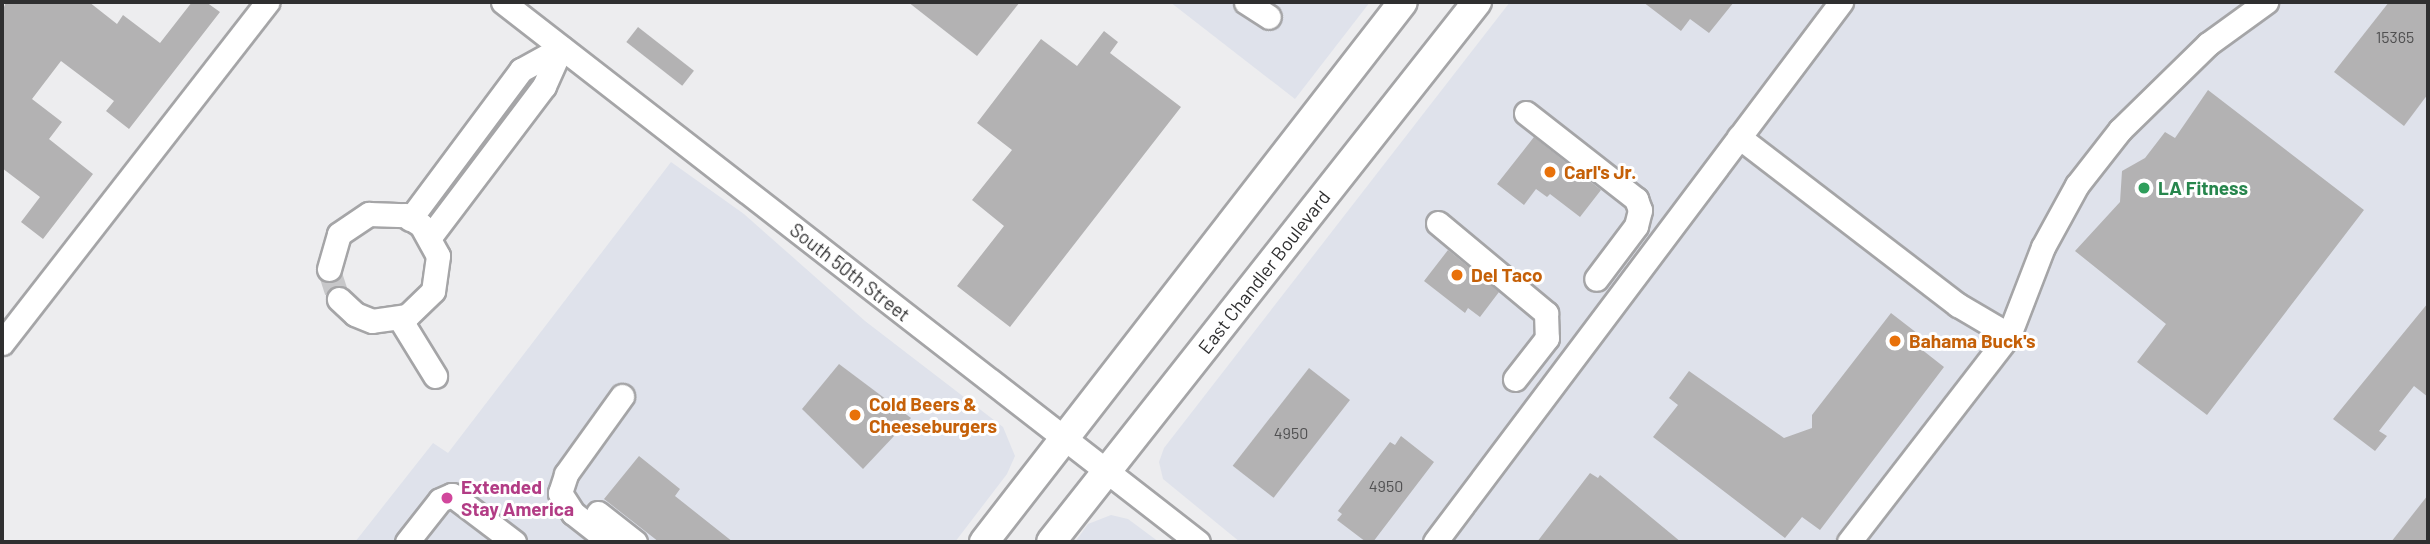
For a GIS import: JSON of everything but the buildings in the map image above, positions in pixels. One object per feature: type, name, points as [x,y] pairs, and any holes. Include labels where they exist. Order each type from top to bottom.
[{"type":"main road","points":[[984,542],[1403,2]]},
{"type":"main road","name":"East Chandler Boulevard","points":[[1051,542],[1477,2]]},
{"type":"street","points":[[2,343],[267,2]]},
{"type":"street","name":"South 50th Street","points":[[503,2],[1198,542]]},
{"type":"street","points":[[1246,2],[1269,17]]},
{"type":"street","points":[[1435,542],[1841,2]]},
{"type":"street","points":[[1849,542],[2009,334],[2043,247],[2077,185],[2120,130],[2208,44],[2266,2]]},
{"type":"street","points":[[410,219],[521,69],[561,48]]},
{"type":"street","points":[[430,237],[544,86],[561,48]]},
{"type":"street","points":[[1526,113],[1636,199],[1640,211],[1636,226],[1596,279]]},
{"type":"street","points":[[479,123],[503,142]]},
{"type":"street","points":[[1739,137],[1958,305],[2009,334]]},
{"type":"street","points":[[329,269],[331,251],[352,221],[387,212],[410,219],[430,237],[438,256],[433,291],[422,306],[400,319],[372,321],[355,314],[339,299]]},
{"type":"street","points":[[1438,223],[1546,313],[1547,338],[1515,379]]},
{"type":"street","points":[[400,319],[435,376]]},
{"type":"street","points":[[610,542],[573,513],[564,502],[564,480],[622,396]]},
{"type":"street","points":[[564,480],[635,542]]},
{"type":"street","points":[[407,542],[440,500],[452,495],[514,542]]},
{"type":"shaded area","points":[[1170,2],[1370,2],[1295,99]]},
{"type":"shaded area","points":[[1510,2],[2428,2],[2428,542],[1240,542],[1163,479],[1159,462],[1164,448]]},
{"type":"shaded area","points":[[671,162],[744,214],[865,321],[1003,427],[1015,456],[1007,474],[955,542],[355,542],[433,443],[448,453]]},
{"type":"shaded area","points":[[1111,515],[1128,519],[1159,542],[1075,542],[1088,524]]},
{"type":"tunnel","points":[[329,269],[339,299]]},
{"type":"place","name":"Carl's Jr.","points":[[1550,172]]},
{"type":"place","name":"LA Fitness","points":[[2144,188]]},
{"type":"place","name":"Del Taco","points":[[1457,275]]},
{"type":"place","name":"Bahama Buck's","points":[[1895,341]]},
{"type":"place","name":"Cold Beers & Cheeseburgers","points":[[855,415]]},
{"type":"place","name":"Extended Stay America","points":[[447,498]]}]
